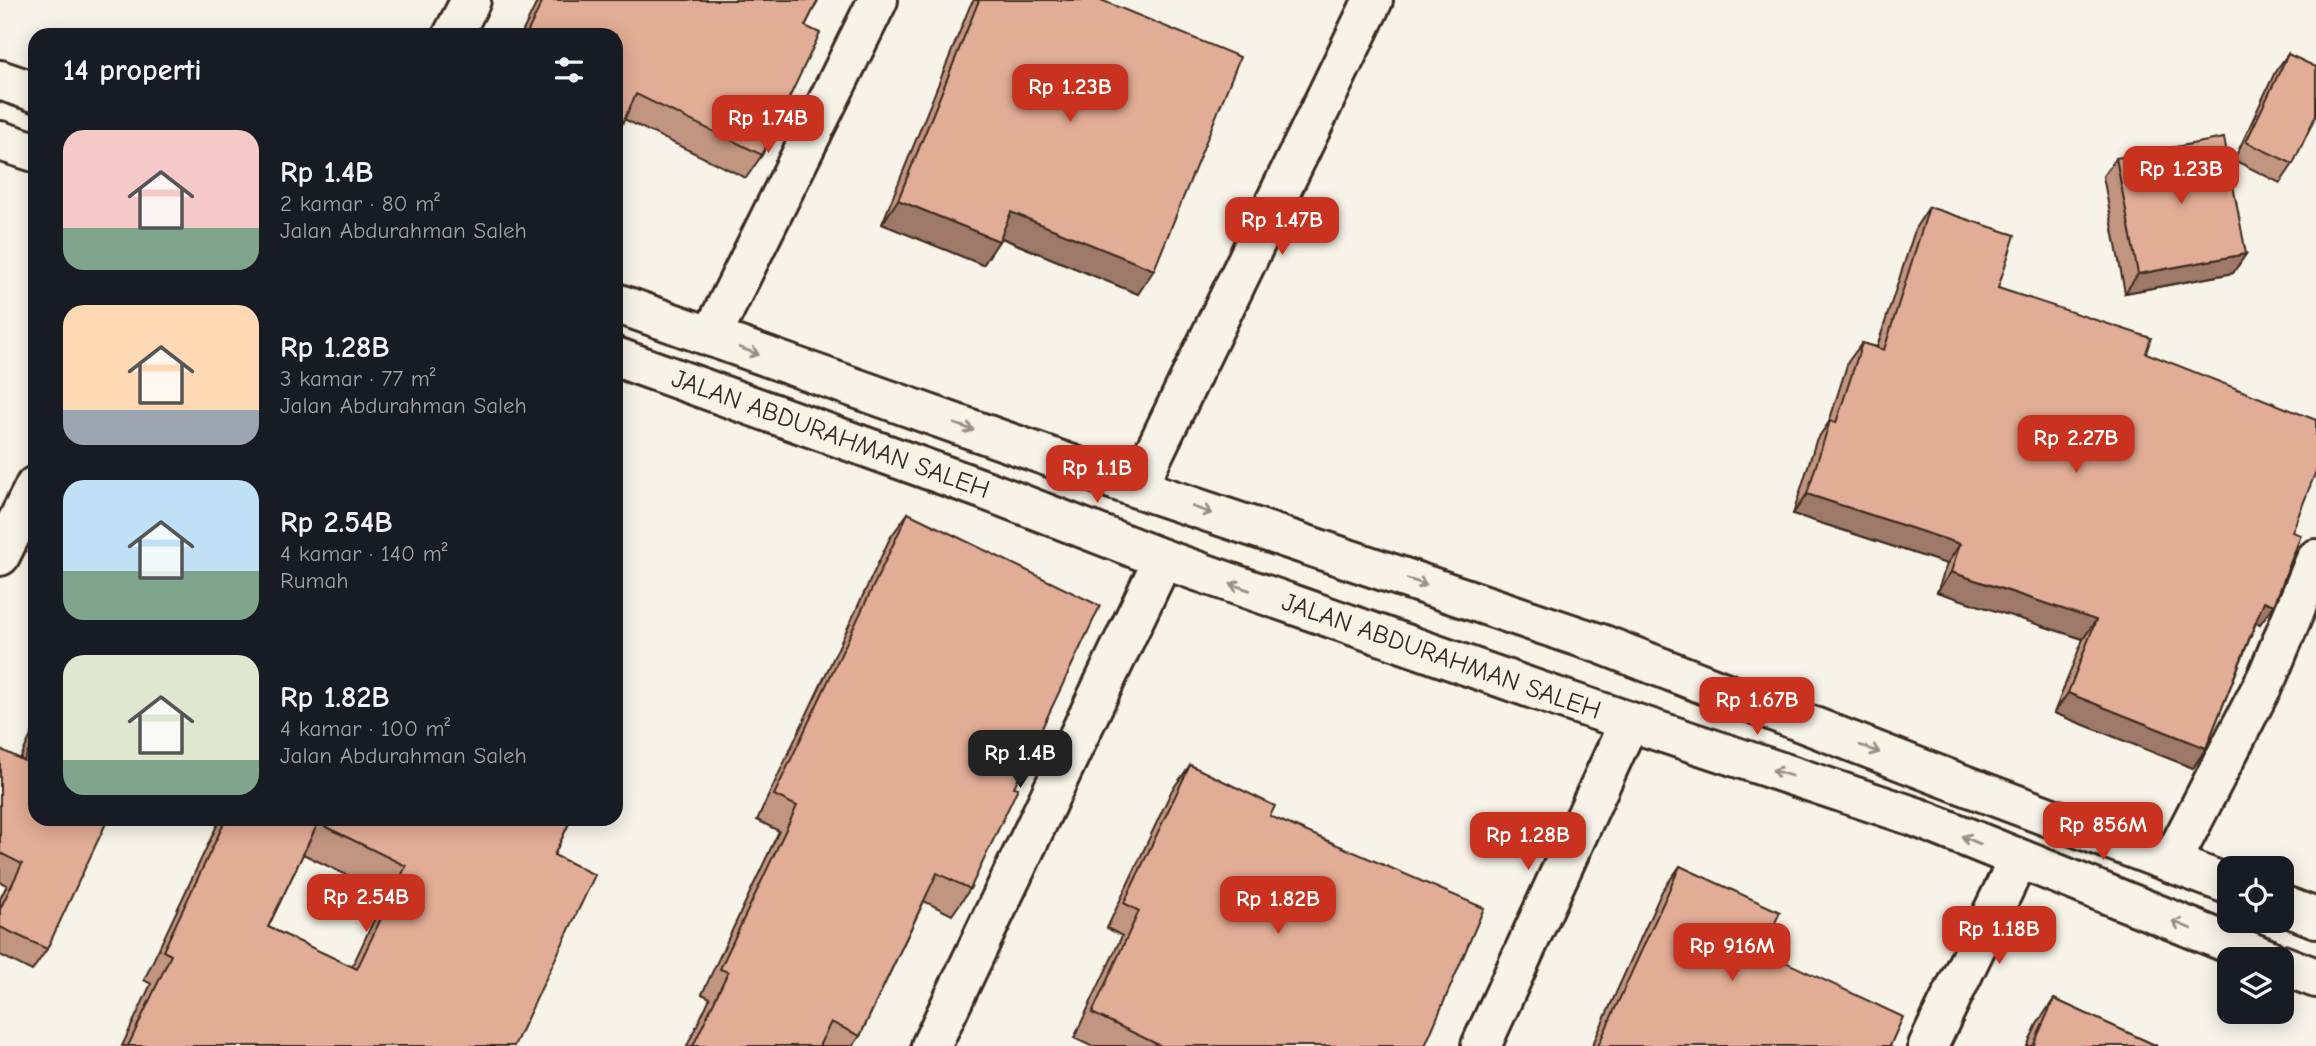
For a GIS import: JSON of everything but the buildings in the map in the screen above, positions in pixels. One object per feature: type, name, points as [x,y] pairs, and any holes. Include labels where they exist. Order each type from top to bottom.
[{"type":"street","points":[[457,28],[471,0]]},
{"type":"street","points":[[711,337],[878,0]]},
{"type":"street","points":[[1138,488],[1373,0]]},
{"type":"street","points":[[0,80],[28,90]]},
{"type":"street","points":[[0,141],[28,150]]},
{"type":"street","name":"JALAN ABDURAHMAN SALEH","points":[[623,306],[1138,488],[1601,643],[1935,774],[2217,880]]},
{"type":"street","name":"JALAN ABDURAHMAN SALEH","points":[[623,360],[972,485],[1163,559],[1629,722],[1916,817],[2238,947]]},
{"type":"street","points":[[0,556],[28,500]]},
{"type":"street","points":[[931,1046],[1163,559]]},
{"type":"street","points":[[2171,863],[2268,675],[2316,559]]},
{"type":"street","points":[[1481,1046],[1629,722]]},
{"type":"street","points":[[1916,817],[1935,774]]},
{"type":"street","points":[[1928,1046],[2018,860]]},
{"type":"street","points":[[2294,910],[2316,918]]},
{"type":"street","points":[[2294,970],[2316,978]]}]
